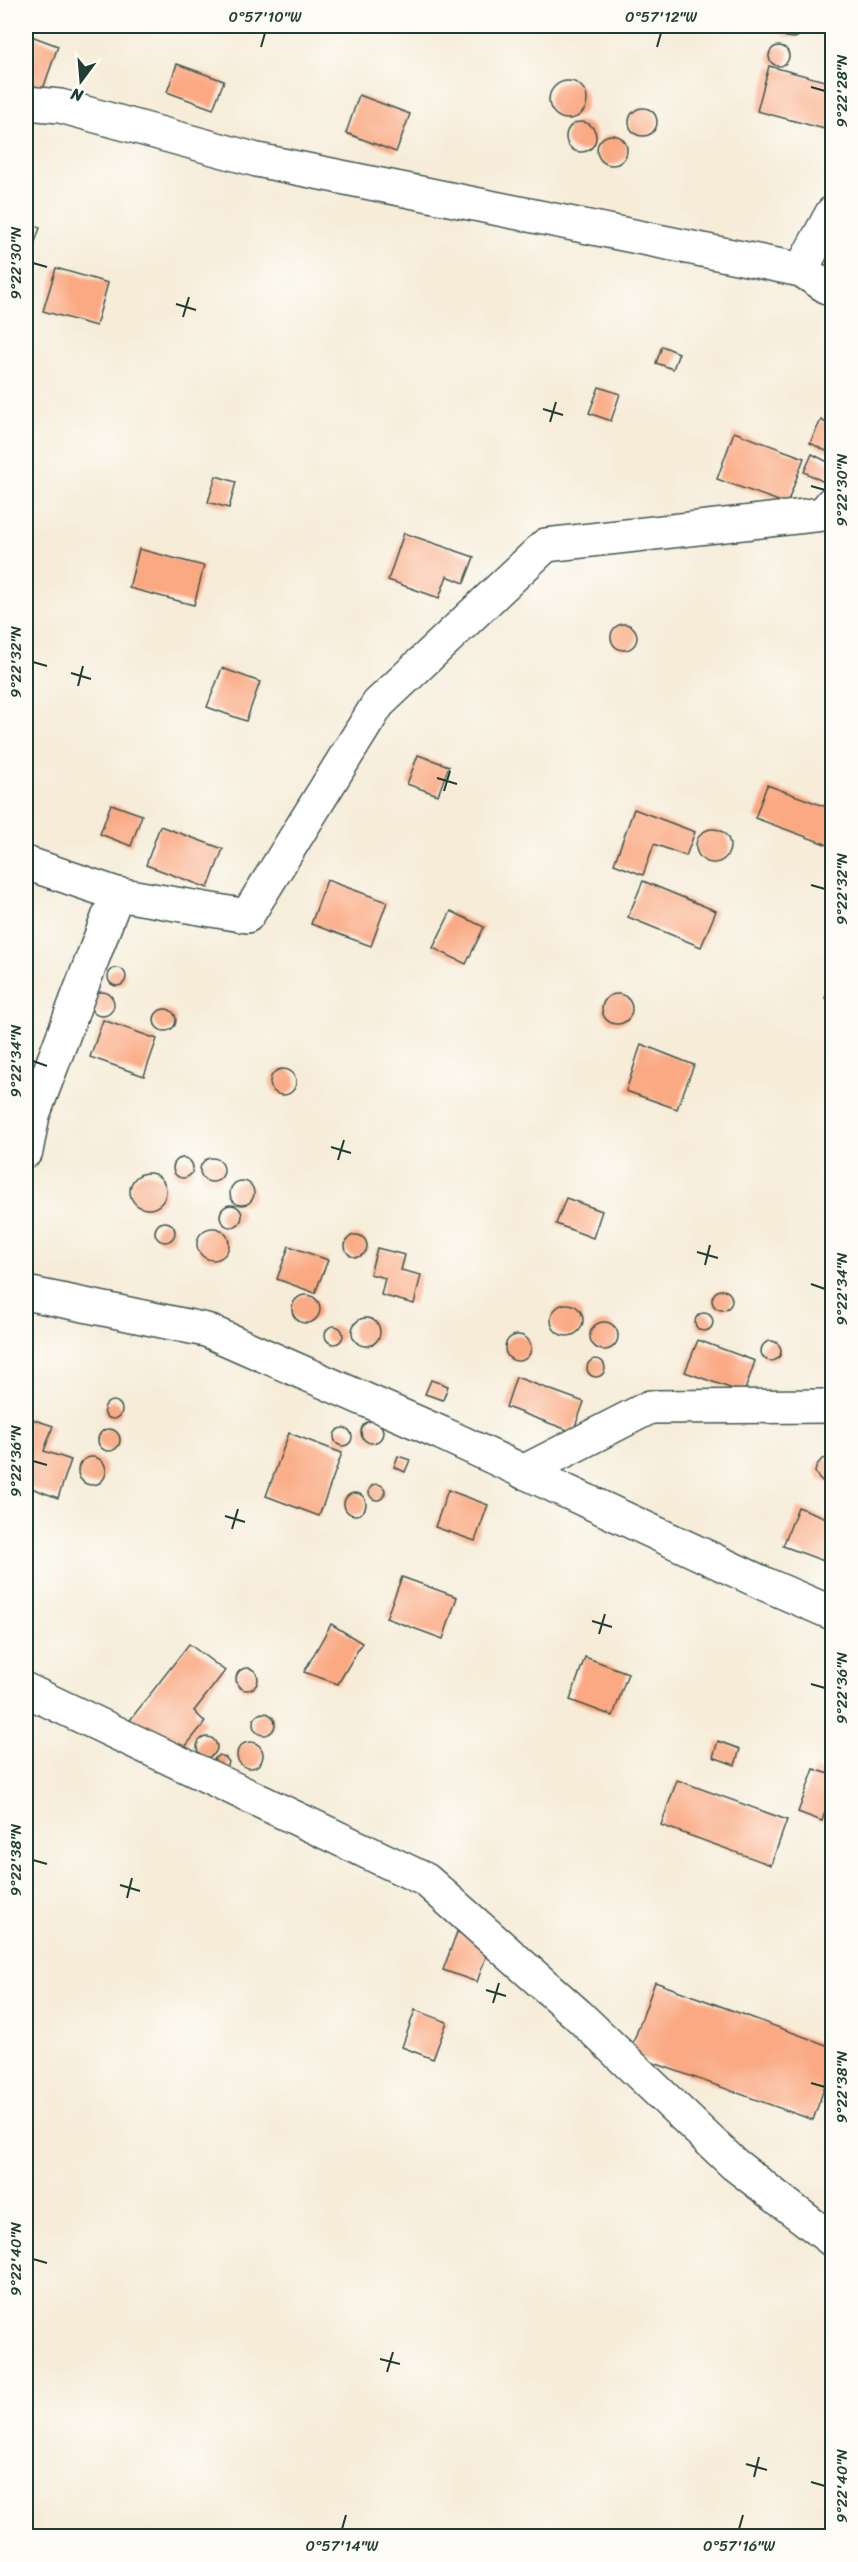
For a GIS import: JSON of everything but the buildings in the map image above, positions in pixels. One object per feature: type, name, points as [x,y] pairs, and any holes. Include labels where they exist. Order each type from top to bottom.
[{"type":"street","points":[[26,103],[60,105],[257,160],[801,270],[832,290]]},
{"type":"street","points":[[801,270],[832,213]]},
{"type":"street","points":[[26,863],[117,894],[247,916],[378,704],[546,545],[823,514],[832,503]]},
{"type":"street","points":[[26,1150],[33,1115],[117,894]]},
{"type":"street","points":[[26,1293],[206,1330],[832,1613]]},
{"type":"street","points":[[523,1472],[650,1407],[832,1406]]},
{"type":"street","points":[[26,1690],[426,1880],[577,2014],[734,2164],[832,2240]]}]
